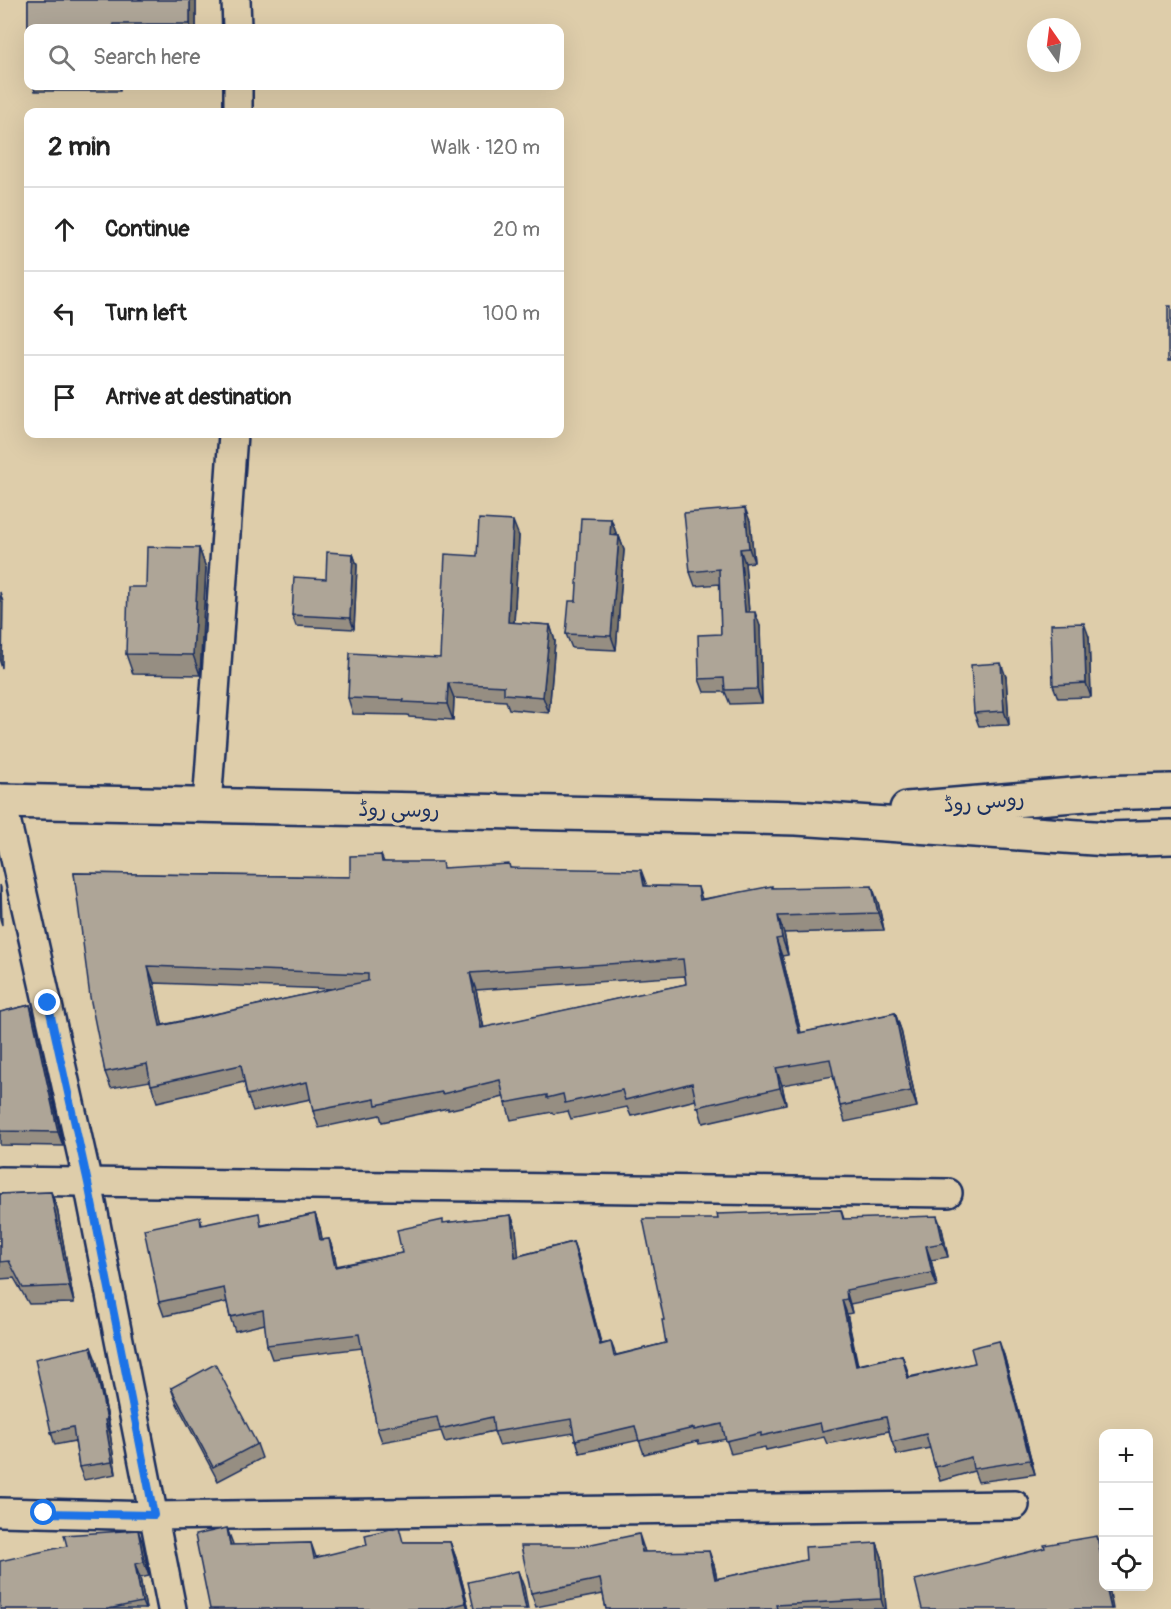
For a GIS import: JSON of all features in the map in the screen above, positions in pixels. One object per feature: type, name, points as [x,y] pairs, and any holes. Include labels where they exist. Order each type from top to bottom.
[{"type":"main road","name":"روسی روڈ","points":[[797,818],[1097,793],[1171,791]]},
{"type":"main road","name":"روسی روڈ","points":[[1,801],[797,818],[1108,839],[1171,837]]},
{"type":"street","points":[[236,0],[237,24]]},
{"type":"street","points":[[238,90],[238,108]]},
{"type":"street","points":[[207,806],[233,438]]},
{"type":"street","points":[[1,801],[88,1183],[172,1609]]},
{"type":"street","points":[[0,1181],[948,1193]]},
{"type":"street","points":[[0,1512],[154,1515],[1015,1505]]},
{"type":"building","points":[[28,0],[190,0],[190,24],[28,24]]},
{"type":"building","points":[[1168,306],[1171,306],[1171,361],[1168,361]]},
{"type":"building","points":[[745,508],[749,548],[740,549],[745,612],[755,612],[757,689],[725,690],[724,678],[699,679],[698,635],[721,634],[719,569],[690,572],[684,513]]},
{"type":"building","points":[[581,518],[611,519],[610,535],[619,536],[611,636],[566,634],[569,601],[576,601]]},
{"type":"building","points":[[479,519],[513,521],[508,622],[550,625],[543,697],[504,694],[504,686],[448,683],[447,704],[348,698],[350,653],[440,658],[445,554],[477,556]]},
{"type":"building","points":[[147,547],[199,548],[193,655],[126,654],[128,587],[146,587]]},
{"type":"building","points":[[327,552],[353,554],[350,618],[292,615],[294,577],[326,579]]},
{"type":"building","points":[[1084,623],[1086,683],[1053,685],[1051,624]]},
{"type":"building","points":[[1001,663],[1004,711],[974,713],[971,665]]},
{"type":"building","points":[[381,855],[382,862],[442,862],[443,868],[509,864],[510,868],[641,870],[644,886],[698,887],[700,900],[772,886],[772,888],[872,886],[878,913],[778,916],[782,938],[776,939],[799,1033],[895,1013],[911,1091],[840,1106],[830,1059],[776,1068],[780,1088],[697,1107],[692,1083],[625,1100],[622,1090],[565,1103],[563,1094],[505,1103],[500,1080],[442,1094],[442,1092],[376,1105],[375,1099],[313,1111],[307,1082],[247,1095],[241,1065],[151,1085],[147,1064],[105,1072],[90,997],[74,873],[350,877],[350,856]],"holes":[[[683,959],[686,984],[481,1028],[470,973]],[[148,966],[368,974],[368,981],[160,1026]]]},
{"type":"building","points":[[30,1005],[58,1132],[0,1131],[0,1012]]},
{"type":"building","points":[[51,1192],[69,1286],[23,1288],[9,1261],[0,1262],[0,1194]]},
{"type":"building","points":[[841,1210],[843,1219],[937,1216],[943,1243],[926,1246],[932,1273],[846,1290],[847,1299],[842,1300],[856,1366],[902,1355],[908,1378],[975,1363],[971,1348],[999,1341],[1030,1460],[973,1469],[971,1457],[935,1467],[926,1434],[892,1442],[886,1417],[822,1431],[820,1423],[726,1441],[722,1424],[639,1441],[635,1426],[575,1440],[571,1419],[494,1432],[492,1417],[440,1429],[437,1417],[377,1428],[359,1334],[267,1345],[263,1310],[230,1317],[224,1288],[159,1302],[144,1229],[200,1217],[201,1225],[259,1213],[261,1226],[315,1214],[320,1240],[329,1239],[335,1267],[402,1253],[397,1230],[443,1220],[443,1223],[511,1215],[515,1257],[573,1242],[600,1345],[611,1342],[614,1356],[666,1343],[662,1320],[664,1320],[643,1219],[718,1219],[717,1214]]},
{"type":"building","points":[[91,1347],[107,1420],[105,1420],[112,1462],[79,1467],[73,1427],[51,1432],[35,1359]]},
{"type":"building","points":[[215,1364],[257,1444],[213,1467],[171,1388]]},
{"type":"building","points":[[399,1527],[403,1542],[450,1542],[466,1603],[442,1609],[210,1609],[195,1535],[227,1528],[230,1545],[311,1543],[314,1558],[367,1545],[365,1535]]},
{"type":"building","points":[[138,1530],[144,1562],[135,1564],[142,1602],[108,1609],[0,1609],[0,1561],[67,1546],[64,1535]]},
{"type":"building","points":[[639,1534],[642,1552],[709,1551],[715,1579],[806,1560],[805,1547],[877,1543],[881,1599],[776,1605],[777,1609],[606,1609],[600,1579],[531,1593],[521,1546],[582,1546]]},
{"type":"building","points":[[1097,1536],[1099,1591],[1107,1591],[1111,1609],[922,1609],[915,1580],[1045,1548],[1044,1545]]},
{"type":"building","points":[[518,1571],[526,1609],[474,1609],[468,1582]]},
{"type":"route","points":[[44,1513],[154,1515],[88,1183],[48,1003]]}]
